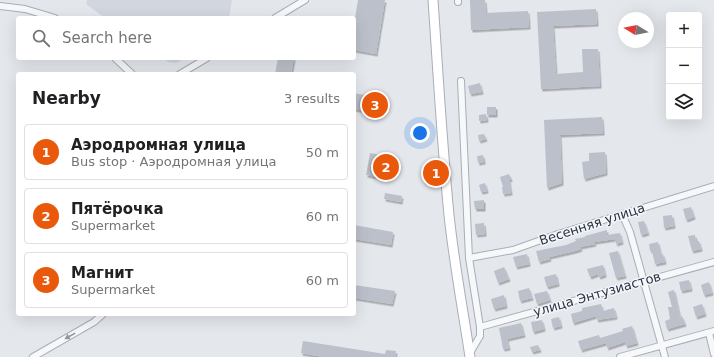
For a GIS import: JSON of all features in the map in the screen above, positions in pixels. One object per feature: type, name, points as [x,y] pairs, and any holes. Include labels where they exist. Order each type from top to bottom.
[{"type":"street","points":[[278,16],[305,0]]},
{"type":"street","points":[[433,0],[449,209],[455,262],[470,356]]},
{"type":"street","points":[[0,6],[25,9],[48,16]]},
{"type":"street","points":[[118,60],[130,72]]},
{"type":"street","points":[[183,72],[204,60]]},
{"type":"street","points":[[461,81],[470,258],[480,327],[480,336],[470,356]]},
{"type":"street","name":"Весенняя улица","points":[[470,258],[513,250],[622,214],[714,186]]},
{"type":"street","points":[[622,214],[630,232],[665,357]]},
{"type":"street","name":"улица Энтузиастов","points":[[480,327],[714,262]]},
{"type":"street","points":[[32,357],[94,322],[101,316]]},
{"type":"street","points":[[620,357],[712,332],[714,354]]},
{"type":"shaded area","points":[[87,0],[232,0],[229,16],[102,16],[86,4]]},
{"type":"shaded area","points":[[166,60],[182,60],[176,63],[168,62]]},
{"type":"building","points":[[358,0],[385,0],[376,54],[356,50],[355,16]]},
{"type":"building","points":[[470,0],[485,0],[486,13],[528,11],[529,27],[471,30]]},
{"type":"building","points":[[596,9],[597,24],[553,26],[556,74],[583,72],[582,49],[598,49],[600,86],[541,89],[537,12]]},
{"type":"building","points":[[278,60],[294,60],[291,72],[275,72]]},
{"type":"building","points":[[480,83],[482,92],[470,94],[468,86]]},
{"type":"building","points":[[356,93],[384,99],[381,114],[356,109]]},
{"type":"building","points":[[487,107],[496,107],[496,115],[487,115]]},
{"type":"building","points":[[486,114],[487,120],[479,121],[479,115]]},
{"type":"building","points":[[602,117],[603,133],[560,135],[562,183],[547,188],[544,120]]},
{"type":"building","points":[[484,134],[486,139],[479,141],[478,135]]},
{"type":"building","points":[[605,152],[606,173],[584,179],[582,162],[589,161],[589,153]]},
{"type":"building","points":[[370,153],[391,157],[387,179],[366,175]]},
{"type":"building","points":[[483,155],[484,162],[478,163],[477,156]]},
{"type":"building","points":[[509,174],[511,179],[509,180],[511,193],[503,194],[503,187],[500,177]]},
{"type":"building","points":[[485,183],[487,191],[481,192],[479,185]]},
{"type":"building","points":[[385,193],[402,196],[401,202],[384,199]]},
{"type":"building","points":[[484,200],[484,209],[475,209],[474,201]]},
{"type":"building","points":[[691,207],[694,217],[686,220],[683,209]]},
{"type":"building","points":[[672,215],[674,226],[664,228],[663,216]]},
{"type":"building","points":[[644,221],[648,233],[641,235],[638,222]]},
{"type":"building","points":[[484,223],[485,234],[476,235],[475,224]]},
{"type":"building","points":[[356,225],[393,232],[391,245],[356,239]]},
{"type":"building","points":[[607,230],[607,235],[620,233],[622,242],[616,244],[615,239],[594,242],[595,244],[580,247],[581,249],[549,257],[550,259],[539,262],[536,251],[566,245],[576,241],[575,239]]},
{"type":"building","points":[[695,235],[696,241],[699,241],[701,249],[692,251],[688,236]]},
{"type":"building","points":[[658,242],[661,255],[663,254],[665,262],[655,264],[649,244]]},
{"type":"building","points":[[618,251],[625,276],[616,278],[609,253]]},
{"type":"building","points":[[527,254],[529,264],[516,267],[513,257]]},
{"type":"building","points":[[603,265],[605,275],[599,277],[598,274],[590,277],[587,269]]},
{"type":"building","points":[[504,267],[509,279],[498,283],[494,271]]},
{"type":"building","points":[[556,274],[558,284],[547,287],[544,277]]},
{"type":"building","points":[[689,280],[691,289],[681,291],[679,282]]},
{"type":"building","points":[[709,282],[712,293],[704,295],[701,285]]},
{"type":"building","points":[[356,285],[395,291],[392,304],[356,298]]},
{"type":"building","points":[[529,288],[532,298],[520,301],[518,291]]},
{"type":"building","points":[[674,290],[680,317],[682,316],[685,324],[667,329],[665,321],[670,319],[668,307],[672,307],[668,292]]},
{"type":"building","points":[[547,291],[550,300],[537,304],[534,294]]},
{"type":"building","points":[[504,295],[506,306],[494,309],[491,299]]},
{"type":"building","points":[[601,304],[603,311],[614,308],[616,317],[597,320],[596,316],[573,323],[571,314],[582,311],[582,308]]},
{"type":"building","points":[[702,304],[705,314],[696,317],[693,307]]},
{"type":"building","points":[[559,317],[561,326],[553,328],[551,319]]},
{"type":"building","points":[[542,320],[544,329],[533,332],[531,322]]},
{"type":"building","points":[[521,323],[524,335],[507,339],[509,348],[503,349],[499,328]]},
{"type":"building","points":[[632,326],[637,343],[626,346],[625,342],[607,348],[606,343],[581,350],[578,341],[599,335],[600,338],[623,331],[622,329]]},
{"type":"building","points":[[303,341],[385,354],[386,350],[396,351],[395,357],[324,357],[301,353]]},
{"type":"building","points":[[538,345],[540,350],[532,352],[530,347]]},
{"type":"place","name":"Магнит","points":[[375,105]]},
{"type":"place","name":"Пятёрочка","points":[[386,167]]},
{"type":"place","name":"Аэродромная улица","points":[[436,173]]}]
